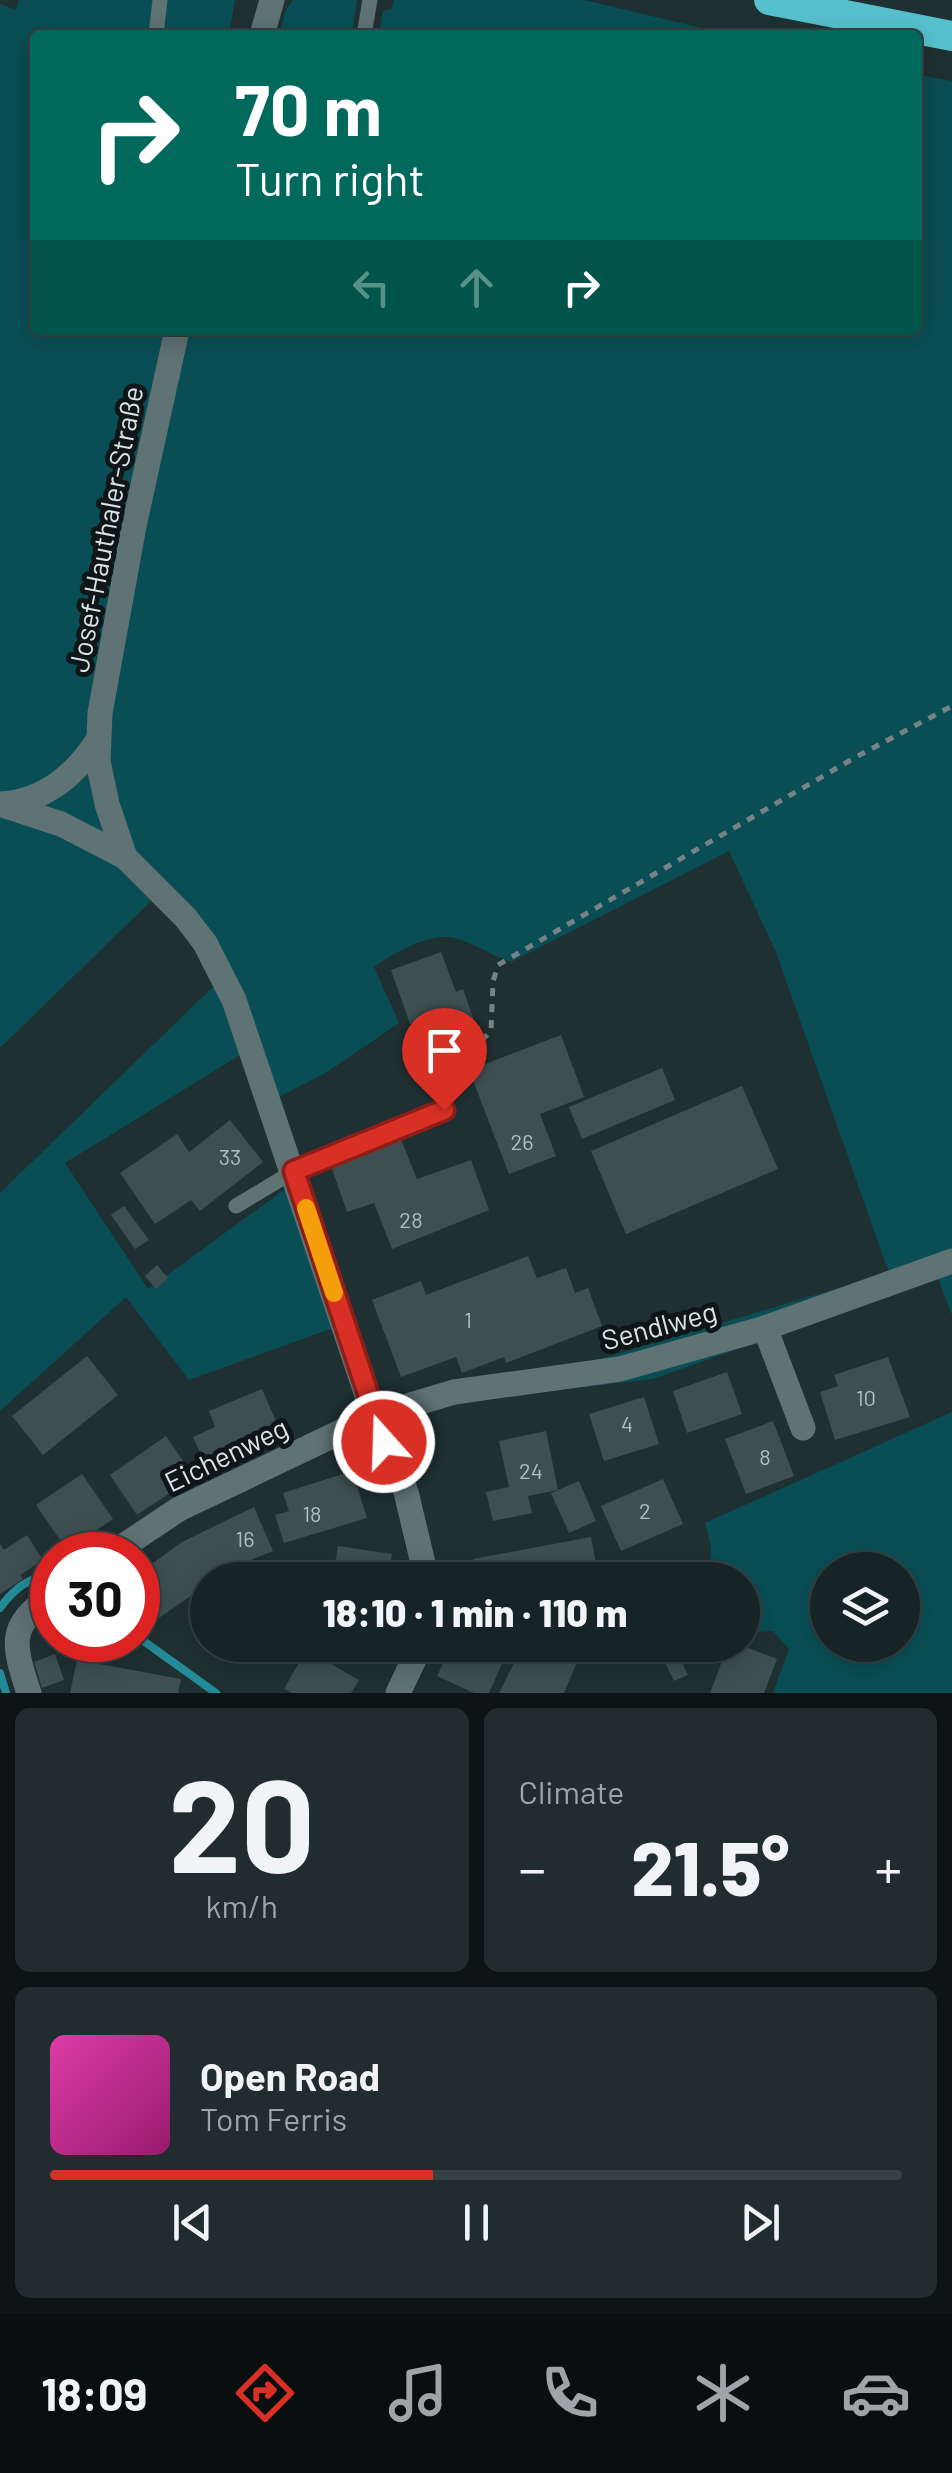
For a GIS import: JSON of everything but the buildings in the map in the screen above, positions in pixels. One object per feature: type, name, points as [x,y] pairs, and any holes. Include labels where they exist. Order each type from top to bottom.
[{"type":"highway","points":[[769,0],[922,30]]},
{"type":"highway","points":[[922,30],[952,36]]},
{"type":"street","points":[[263,30],[272,0]]},
{"type":"street","name":"Josef-Hauthaler-Straße","points":[[176,335],[134,526],[100,714],[98,761],[125,857],[185,917],[219,968],[234,1000],[374,1416],[406,1492],[423,1562]]},
{"type":"street","points":[[0,804],[39,797],[88,757],[98,740]]},
{"type":"street","points":[[0,804],[61,824],[125,857]]},
{"type":"street","name":"Sendlweg","points":[[374,1416],[454,1392],[620,1369],[765,1328],[952,1261]]},
{"type":"street","points":[[765,1328],[804,1428]]},
{"type":"street","name":"Eichenweg","points":[[144,1532],[179,1509],[374,1416]]},
{"type":"street","points":[[28,1693],[16,1633],[30,1611]]},
{"type":"street","points":[[398,1693],[413,1662]]},
{"type":"lane","points":[[157,30],[160,0]]},
{"type":"lane","points":[[365,30],[370,0]]},
{"type":"lane","points":[[236,1206],[294,1171],[444,1110]]},
{"type":"path","points":[[444,1110],[455,1068],[491,1031],[498,965],[842,765],[952,706]]},
{"type":"shaded area","points":[[19,0],[235,0],[230,30],[30,30],[30,335],[922,335],[922,76],[952,81],[952,1315],[938,1278],[653,1379],[480,1399],[396,1420],[197,1512],[160,1537],[158,1532],[197,1510],[395,1417],[889,1273],[776,952],[729,851],[511,962],[450,937],[410,946],[374,967],[399,1023],[327,1072],[258,1108],[240,1055],[65,1163],[148,1289],[288,1187],[333,1328],[189,1380],[126,1297],[0,1411],[0,1193],[214,986],[187,940],[153,899],[0,1048],[0,4],[16,10]]},
{"type":"shaded area","points":[[293,0],[357,0],[353,30],[280,30]]},
{"type":"shaded area","points":[[394,0],[584,0],[711,30],[380,30],[383,11],[391,9]]},
{"type":"shaded area","points":[[952,1412],[952,1693],[773,1693],[789,1649],[773,1631],[760,1632],[760,1562],[709,1562],[705,1523]]},
{"type":"waterway","points":[[0,1608],[30,1581]]},
{"type":"waterway","points":[[160,1653],[216,1693]]},
{"type":"waterway","points":[[0,1673],[6,1693]]},
{"type":"slow traffic","points":[[306,1208],[334,1293]]},
{"type":"route","points":[[384,1442],[294,1171],[444,1110]]}]
